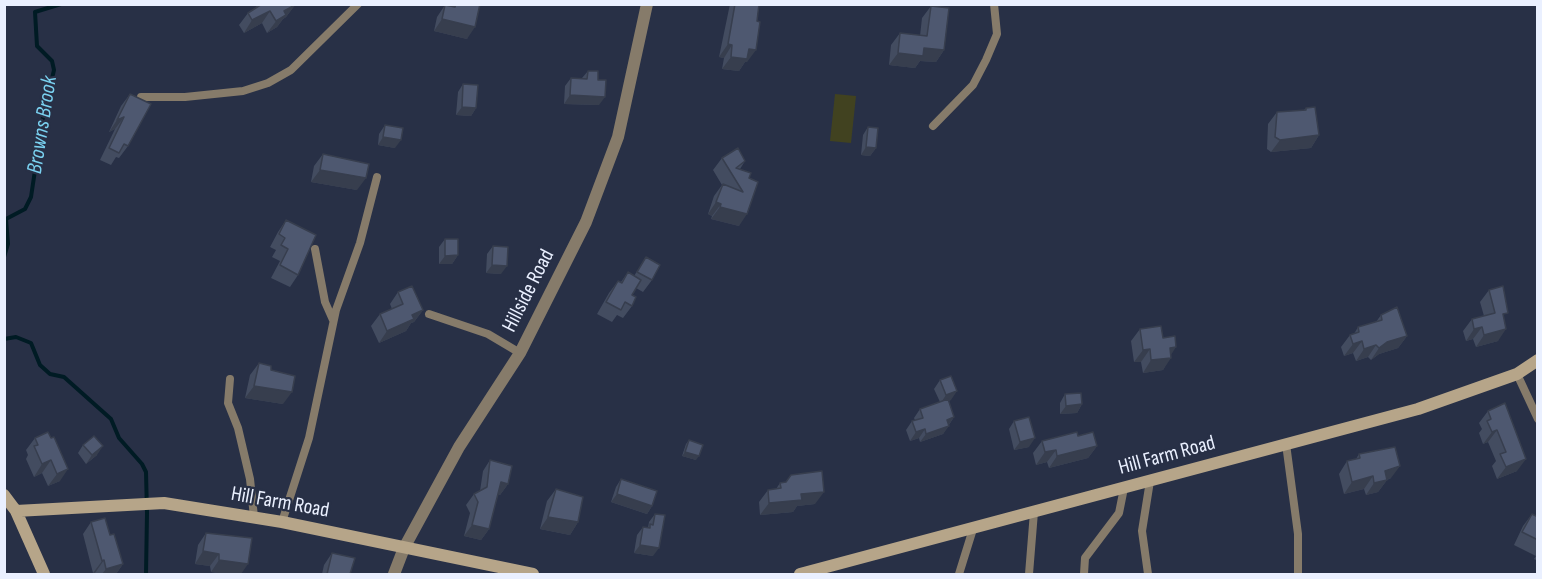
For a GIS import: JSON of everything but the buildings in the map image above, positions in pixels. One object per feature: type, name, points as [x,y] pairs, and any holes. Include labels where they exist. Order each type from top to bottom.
[{"type":"main road","name":"Hill Farm Road","points":[[800,574],[1418,409],[1517,374],[1538,360]]},
{"type":"main road","points":[[4,495],[10,512],[44,574]]},
{"type":"main road","name":"Hill Farm Road","points":[[10,512],[164,503],[282,522],[532,574]]},
{"type":"street","name":"Hillside Road","points":[[394,574],[404,548],[459,447],[520,352],[586,222],[618,137],[647,4]]},
{"type":"lane","points":[[141,97],[185,97],[243,91],[268,83],[291,70],[358,4]]},
{"type":"lane","points":[[933,126],[973,85],[986,60],[997,34],[994,4]]},
{"type":"lane","points":[[282,522],[309,438],[334,322],[360,243],[377,177]]},
{"type":"lane","points":[[315,249],[325,302],[334,322]]},
{"type":"lane","points":[[429,314],[488,334],[520,352]]},
{"type":"lane","points":[[1517,374],[1538,419]]},
{"type":"lane","points":[[230,379],[228,403],[238,428],[248,469],[254,517]]},
{"type":"lane","points":[[1286,444],[1298,534],[1298,574]]},
{"type":"lane","points":[[1148,574],[1142,531],[1150,481]]},
{"type":"lane","points":[[1084,574],[1085,558],[1119,513],[1124,488]]},
{"type":"lane","points":[[1029,574],[1034,513]]},
{"type":"lane","points":[[959,574],[973,529]]},
{"type":"green space","points":[[835,94],[856,96],[851,143],[830,141]]},
{"type":"waterway","name":"Browns Brook","points":[[4,257],[8,244],[6,219],[25,209],[31,197],[43,117],[54,70],[52,61],[37,46],[35,12],[61,4]]},
{"type":"waterway","name":"Browns Brook","points":[[4,339],[16,337],[31,343],[40,365],[50,374],[64,377],[111,419],[119,438],[142,464],[146,472],[146,574]]}]
